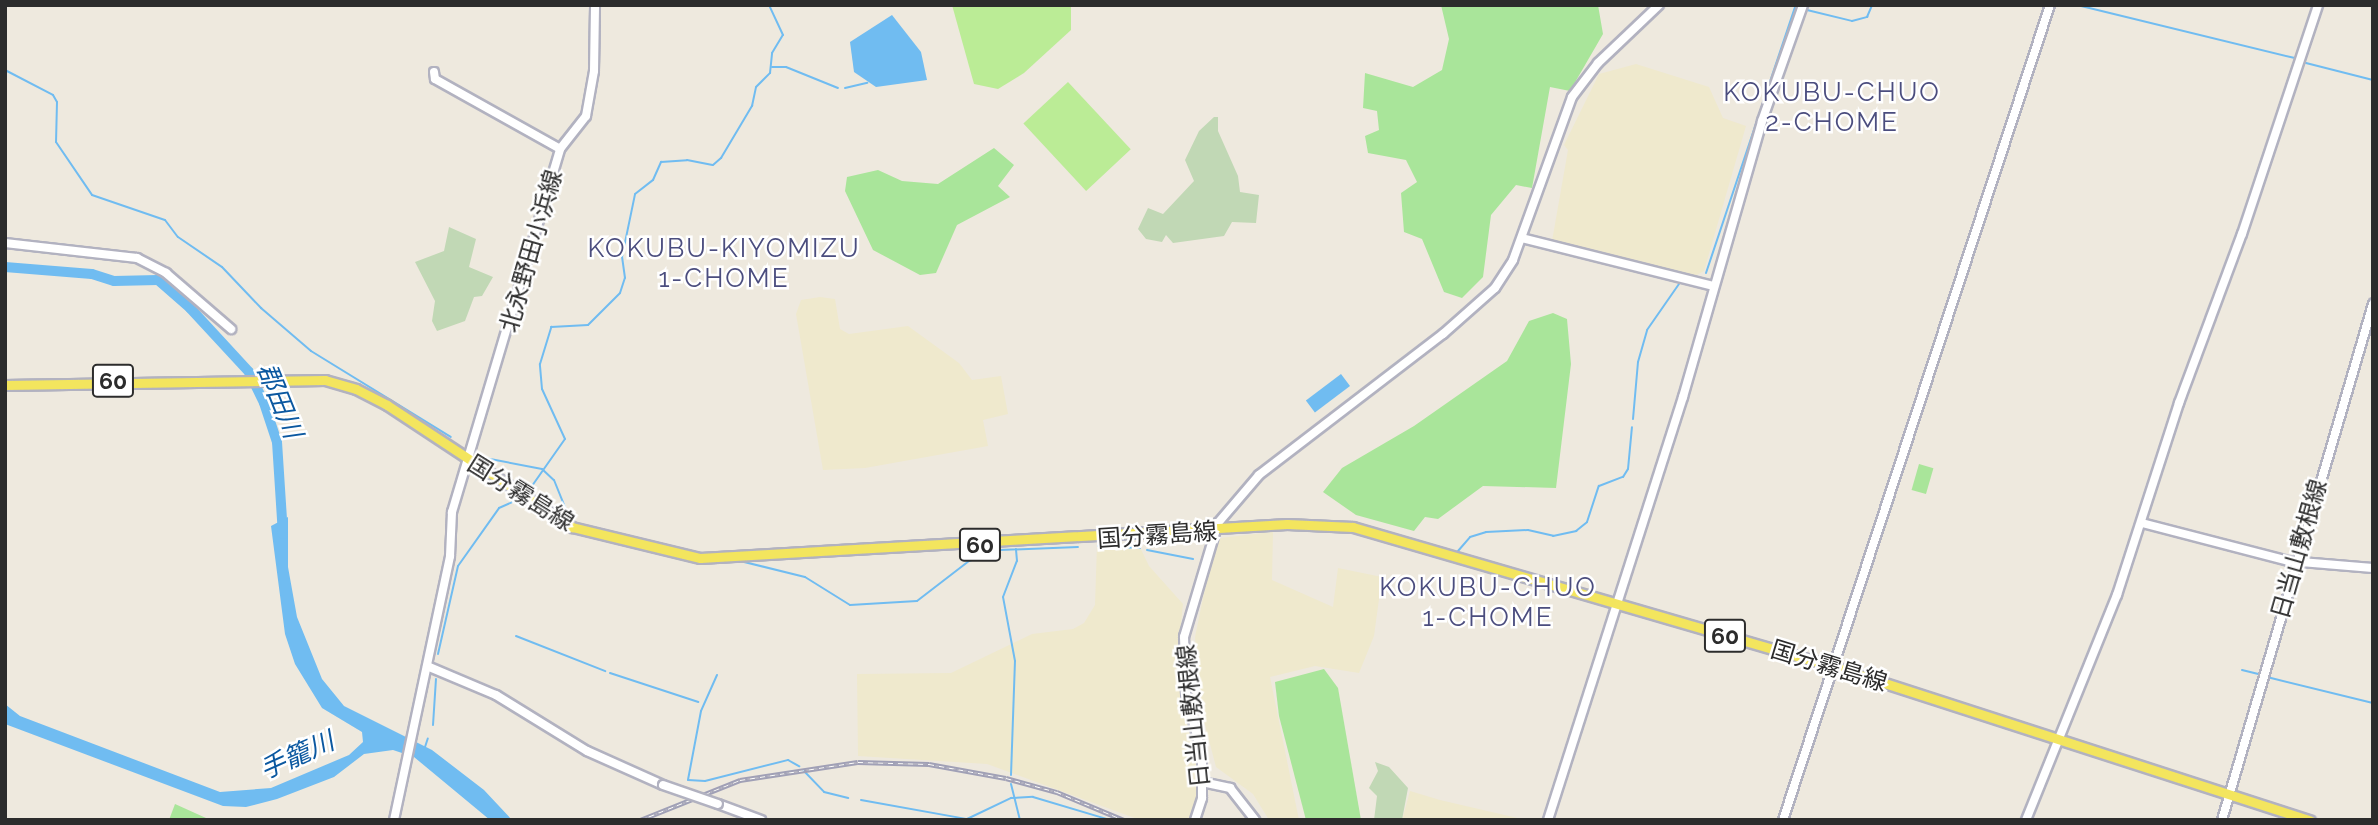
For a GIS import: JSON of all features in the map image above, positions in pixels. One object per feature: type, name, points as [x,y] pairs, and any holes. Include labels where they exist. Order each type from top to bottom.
[{"type":"main road","name":"国分霧島線","points":[[5,385],[325,380],[356,389],[583,532],[677,554],[724,558],[1214,531],[1287,524],[1353,527],[1835,667],[2310,820]]},
{"type":"street","name":"北永野田小浜線","points":[[394,820],[412,722],[427,666],[450,556],[452,512],[560,149],[586,116],[594,71],[595,5]]},
{"type":"street","points":[[1214,531],[1259,475],[1482,302],[1513,260],[1572,97],[1598,63],[1659,5]]},
{"type":"street","points":[[1548,820],[1683,397],[1713,286],[1803,5]]},
{"type":"street","points":[[1783,820],[2050,5]]},
{"type":"street","points":[[2026,820],[2056,740],[2117,595],[2318,5]]},
{"type":"street","points":[[434,72],[435,79],[560,149]]},
{"type":"street","points":[[1522,238],[1713,286]]},
{"type":"street","points":[[5,243],[137,258],[166,273],[230,329]]},
{"type":"street","name":"日当山敷根線","points":[[2229,795],[2373,304]]},
{"type":"street","points":[[2141,523],[2296,562],[2373,568]]},
{"type":"street","name":"日当山敷根線","points":[[1195,820],[1202,798],[1202,755],[1186,694],[1184,637],[1214,531]]},
{"type":"street","points":[[427,666],[496,695],[587,751],[663,785],[761,820]]},
{"type":"street","points":[[1202,782],[1230,788],[1255,820]]},
{"type":"street","points":[[2222,820],[2229,795]]},
{"type":"shaded area","points":[[1636,64],[1709,87],[1723,118],[1746,126],[1704,271],[1691,278],[1552,241],[1568,150],[1564,145],[1599,74]]},
{"type":"shaded area","points":[[820,297],[835,299],[840,329],[849,334],[908,326],[959,363],[972,380],[1001,376],[1008,414],[983,420],[988,446],[865,468],[823,470],[796,314],[801,300]]},
{"type":"shaded area","points":[[1273,532],[1272,580],[1333,607],[1338,568],[1382,577],[1374,636],[1359,673],[1315,666],[1270,677],[1299,820],[1269,820],[1253,794],[1216,767],[1199,702],[1195,637],[1210,564],[1220,538]]},
{"type":"shaded area","points":[[1138,543],[1149,566],[1183,604],[1176,671],[1198,766],[1197,799],[1190,820],[1140,820],[987,764],[858,756],[857,674],[951,673],[1032,634],[1073,629],[1084,623],[1095,605],[1097,545]]},
{"type":"shaded area","points":[[1410,791],[1440,800],[1526,820],[1402,820]]},
{"type":"green space","points":[[952,5],[1071,5],[1071,30],[1024,73],[998,89],[974,84]]},
{"type":"green space","points":[[1441,5],[1598,5],[1603,34],[1570,91],[1550,87],[1532,188],[1516,185],[1491,215],[1483,277],[1462,298],[1444,292],[1422,239],[1404,232],[1401,193],[1417,182],[1406,160],[1368,153],[1365,136],[1379,130],[1377,111],[1363,108],[1365,73],[1413,87],[1442,70],[1449,39]]},
{"type":"green space","points":[[1068,82],[1131,149],[1086,191],[1023,124]]},
{"type":"green space","points":[[1214,117],[1218,117],[1218,131],[1238,176],[1240,192],[1259,195],[1256,223],[1232,222],[1224,236],[1173,243],[1166,235],[1162,242],[1146,239],[1138,229],[1148,208],[1163,214],[1194,181],[1185,160],[1199,131]]},
{"type":"green space","points":[[994,148],[1014,165],[998,186],[1010,197],[957,225],[936,273],[920,275],[873,250],[845,191],[847,177],[878,170],[902,181],[938,184]]},
{"type":"green space","points":[[449,227],[476,239],[469,267],[493,277],[482,296],[474,297],[465,321],[437,331],[432,321],[435,301],[415,262],[444,251]]},
{"type":"green space","points":[[1553,313],[1567,319],[1571,364],[1556,488],[1483,486],[1438,519],[1425,517],[1414,531],[1356,515],[1323,492],[1342,468],[1414,426],[1507,361],[1529,321]]},
{"type":"green space","points":[[1919,464],[1933,468],[1926,494],[1912,490]]},
{"type":"green space","points":[[1324,669],[1338,688],[1361,820],[1306,820],[1279,716],[1275,682]]},
{"type":"green space","points":[[1375,762],[1389,767],[1408,788],[1402,820],[1374,820],[1377,796],[1369,788],[1378,771]]},
{"type":"green space","points":[[175,804],[206,818],[218,820],[169,820]]},
{"type":"water","points":[[892,15],[921,52],[927,80],[876,87],[854,72],[850,42]]},
{"type":"water","points":[[1341,374],[1350,386],[1315,412],[1306,400]]},
{"type":"water","points":[[288,517],[288,567],[297,617],[322,679],[344,706],[432,750],[484,790],[512,820],[490,820],[414,757],[393,750],[364,754],[334,777],[277,799],[246,807],[223,806],[5,724],[5,704],[20,716],[220,792],[271,788],[349,755],[363,742],[362,732],[322,708],[295,664],[285,634],[271,526]]},
{"type":"waterway","points":[[527,493],[565,439],[542,389],[540,364],[551,327],[588,325],[620,293],[625,278],[622,257],[635,194],[653,180],[661,162],[687,160],[713,165],[721,158],[752,106],[756,87],[770,73],[772,53],[783,35],[769,5]]},
{"type":"waterway","points":[[1807,10],[1852,21],[1867,17],[1872,5]]},
{"type":"waterway","points":[[2077,5],[2294,58]]},
{"type":"waterway","points":[[1706,273],[1795,7]]},
{"type":"waterway","points":[[2306,63],[2373,80]]},
{"type":"waterway","points":[[772,67],[786,67],[838,88]]},
{"type":"waterway","points":[[5,70],[53,95],[57,102],[56,142],[92,195],[165,220],[178,237],[222,267],[261,308],[311,351],[451,437]]},
{"type":"waterway","points":[[845,88],[867,83]]},
{"type":"waterway","name":"郡田川","points":[[5,267],[92,274],[114,281],[158,280],[190,308],[249,372],[264,403],[277,442],[283,534]]},
{"type":"waterway","points":[[1633,419],[1638,362],[1647,330],[1679,284]]},
{"type":"waterway","points":[[1458,551],[1470,537],[1486,532],[1528,530],[1553,536],[1576,531],[1587,522],[1599,486],[1623,477],[1628,469],[1632,427]]},
{"type":"waterway","points":[[485,458],[542,469],[554,480],[568,515],[577,524]]},
{"type":"waterway","points":[[438,654],[458,566],[499,508],[519,499]]},
{"type":"waterway","points":[[667,546],[706,554]]},
{"type":"waterway","points":[[1098,546],[1140,548]]},
{"type":"waterway","points":[[736,560],[805,577],[850,605],[917,601],[969,561],[1000,550],[1078,547]]},
{"type":"waterway","points":[[1011,775],[1015,661],[1003,597],[1017,561],[1016,549]]},
{"type":"waterway","points":[[1147,550],[1193,559]]},
{"type":"waterway","points":[[516,636],[605,671]]},
{"type":"waterway","points":[[2242,670],[2262,675]]},
{"type":"waterway","points":[[610,673],[698,702]]},
{"type":"waterway","points":[[717,675],[701,711],[688,780],[705,781],[788,760],[799,766]]},
{"type":"waterway","points":[[2267,677],[2373,703]]},
{"type":"waterway","points":[[433,725],[436,679]]},
{"type":"waterway","points":[[425,747],[428,738]]},
{"type":"waterway","points":[[803,770],[824,792],[848,798]]},
{"type":"waterway","points":[[1011,784],[1020,820]]},
{"type":"waterway","points":[[861,800],[967,819],[1011,798],[1033,797],[1110,820]]},
{"type":"railway","points":[[640,820],[740,780],[858,762],[929,764],[1006,778],[1057,792],[1124,820]]},
{"type":"district","name":"KOKUBU-CHUO 2-CHOME","points":[[1832,108]]},
{"type":"district","name":"KOKUBU-KIYOMIZU 1-CHOME","points":[[724,264]]},
{"type":"district","name":"KOKUBU-CHUO 1-CHOME","points":[[1488,603]]},
{"type":"water label","name":"手籠川","points":[[297,756]]}]
